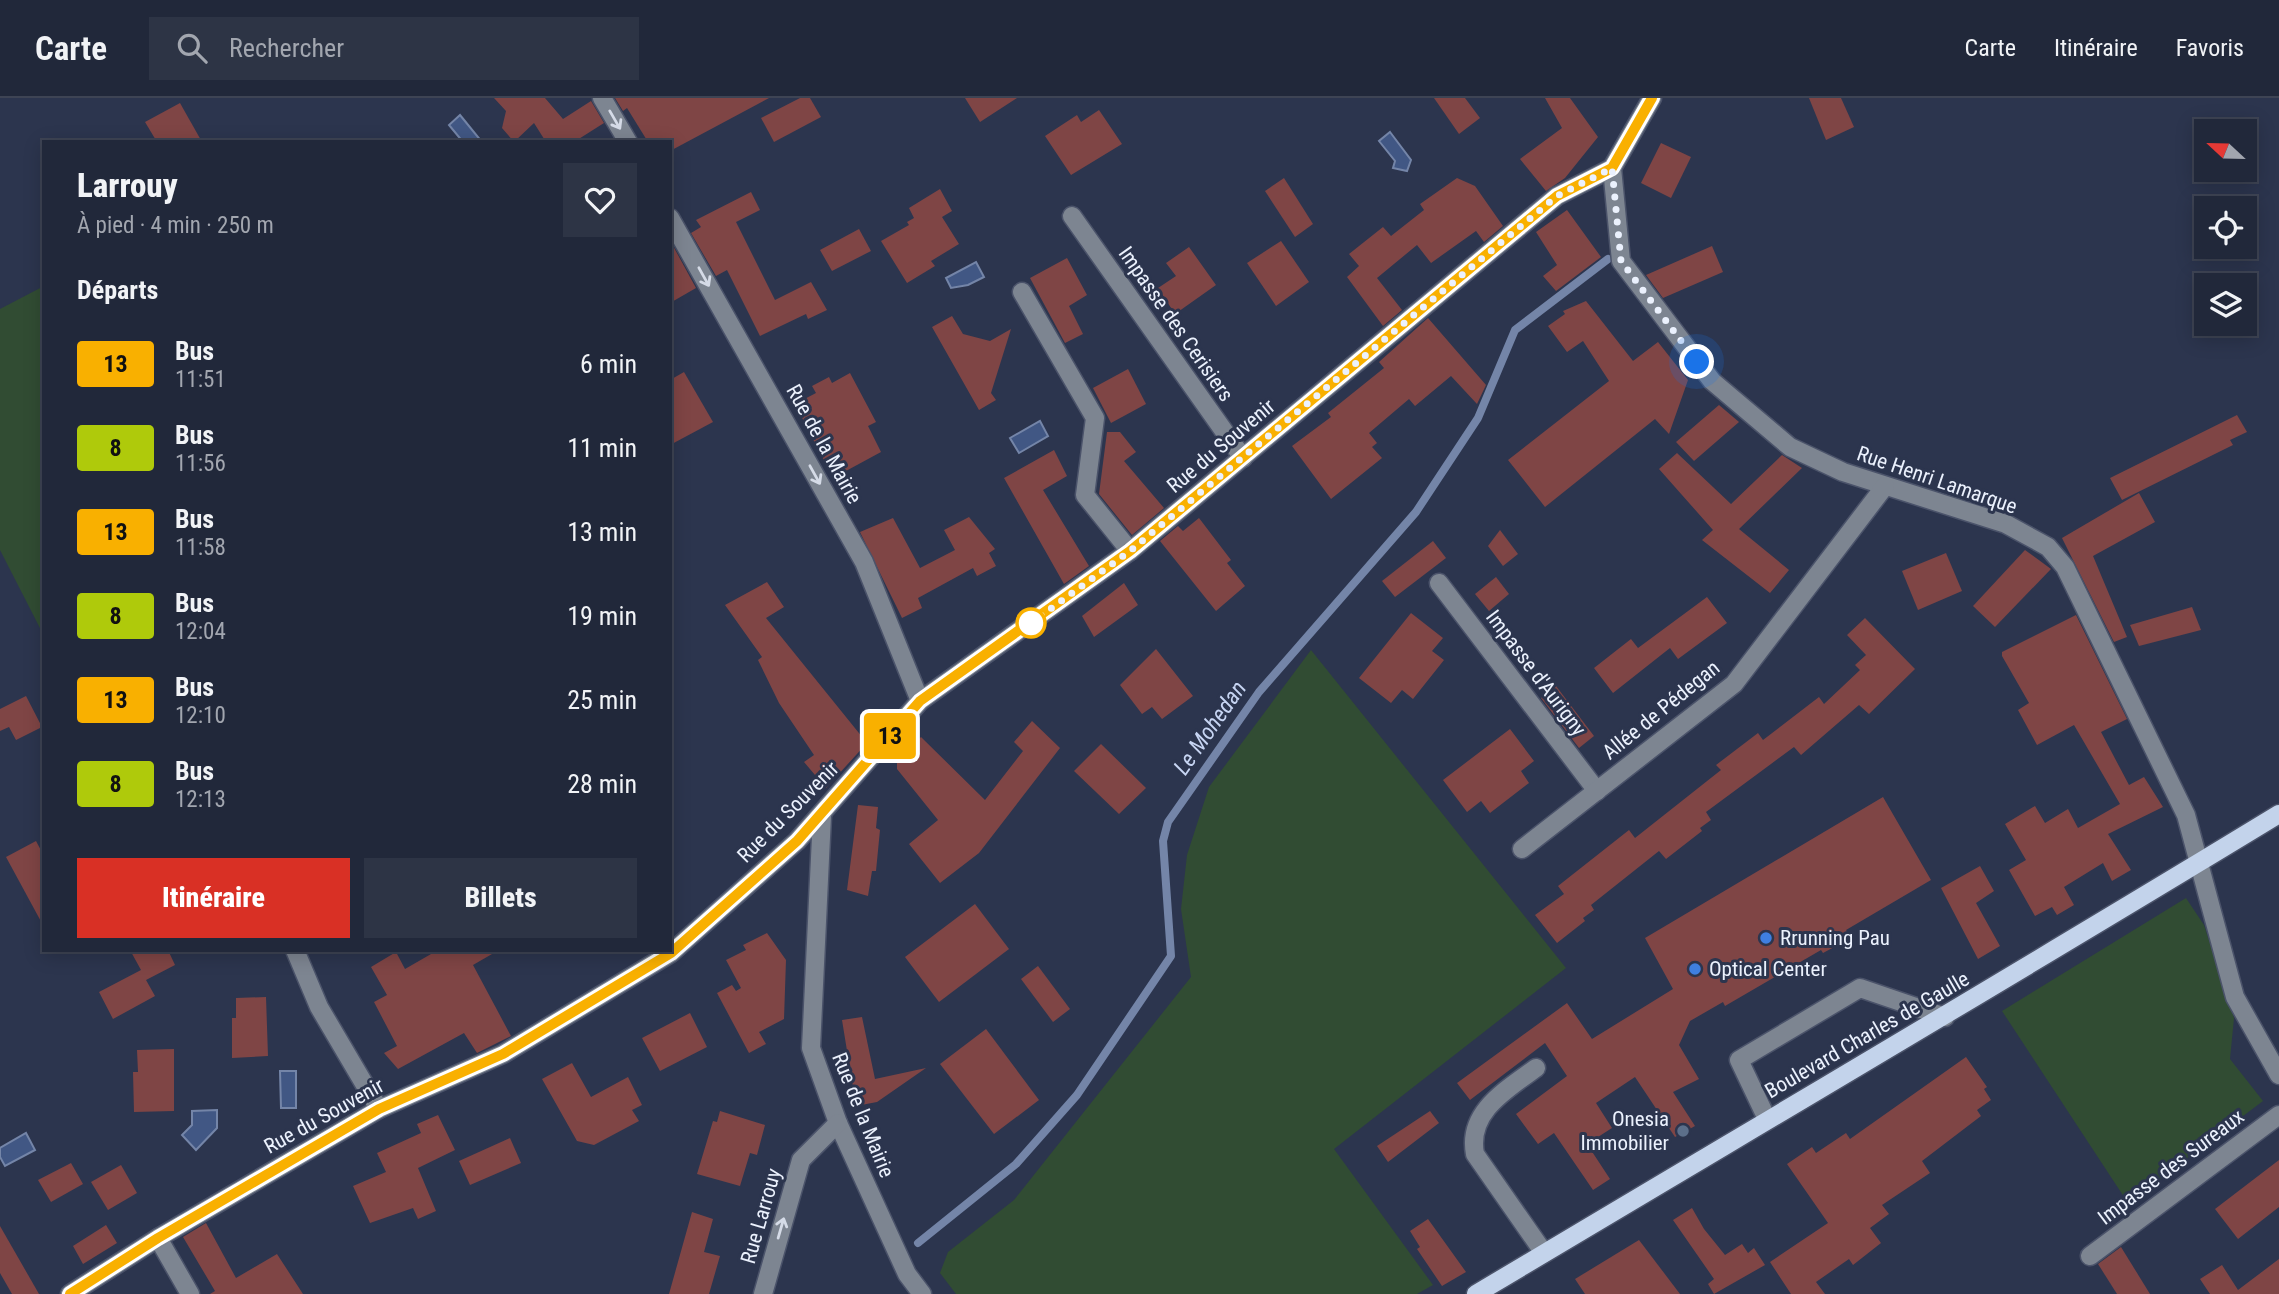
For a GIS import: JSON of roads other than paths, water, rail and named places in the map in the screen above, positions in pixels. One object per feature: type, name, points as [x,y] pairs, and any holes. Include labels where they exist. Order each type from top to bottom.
[{"type":"main road","name":"Boulevard Charles de Gaulle","points":[[1476,1294],[1767,1119],[1945,1017],[2279,814]]},
{"type":"street","points":[[602,98],[627,140]]},
{"type":"street","points":[[1612,168],[1652,98]]},
{"type":"street","name":"Rue du Souvenir","points":[[70,1294],[158,1238],[379,1109],[503,1054],[671,953],[822,816],[920,701],[1130,551],[1557,196],[1612,168]]},
{"type":"street","name":"Rue Henri Lamarque","points":[[1612,168],[1621,261],[1712,381],[1790,447],[1843,472],[2006,524],[2048,547],[2066,568],[2186,815],[2235,997],[2279,1075]]},
{"type":"street","name":"Impasse des Cerisiers","points":[[1072,216],[1243,458]]},
{"type":"street","name":"Rue de la Mairie","points":[[672,222],[864,562],[920,701]]},
{"type":"street","points":[[1022,292],[1094,418],[1085,495],[1130,551]]},
{"type":"street","name":"Allée de Pédegan","points":[[1522,849],[1734,684],[1885,486]]},
{"type":"street","name":"Impasse d'Aurigny","points":[[1439,583],[1597,791]]},
{"type":"street","name":"Rue de la Mairie","points":[[822,816],[811,1048],[838,1123],[906,1274],[922,1294]]},
{"type":"street","points":[[296,952],[319,1006],[379,1109]]},
{"type":"street","points":[[1767,1119],[1739,1060],[1860,988],[1945,1017]]},
{"type":"street","points":[[1536,1068],[1498,1096],[1478,1118],[1472,1140],[1475,1154],[1544,1253]]},
{"type":"street","name":"Impasse des Sureaux","points":[[2090,1256],[2279,1115]]},
{"type":"street","name":"Rue Larrouy","points":[[763,1294],[801,1160],[838,1123]]},
{"type":"street","points":[[158,1238],[190,1294]]},
{"type":"water","points":[[460,115],[480,140],[461,140],[449,125]]},
{"type":"water","points":[[1390,132],[1411,160],[1407,171],[1393,168],[1395,161],[1379,141]]},
{"type":"water","points":[[976,262],[984,277],[968,285],[951,288],[946,278]]},
{"type":"water","points":[[1040,421],[1048,436],[1019,453],[1010,438]]},
{"type":"water","points":[[280,1071],[296,1071],[296,1108],[281,1108]]},
{"type":"water","points":[[217,1110],[217,1128],[196,1150],[182,1135],[192,1125],[192,1111]]},
{"type":"water","points":[[26,1133],[35,1150],[5,1166],[0,1157],[0,1148]]},
{"type":"waterway","name":"Le Mohedan","points":[[918,1243],[1016,1164],[1077,1095],[1171,956],[1163,841],[1168,822],[1259,692],[1416,512],[1478,418],[1515,330],[1608,259]]},
{"type":"place","name":"Rrunning Pau","points":[[1766,938]]},
{"type":"place","name":"Optical Center","points":[[1695,969]]},
{"type":"place","name":"Onesia Immobilier","points":[[1683,1131]]}]
